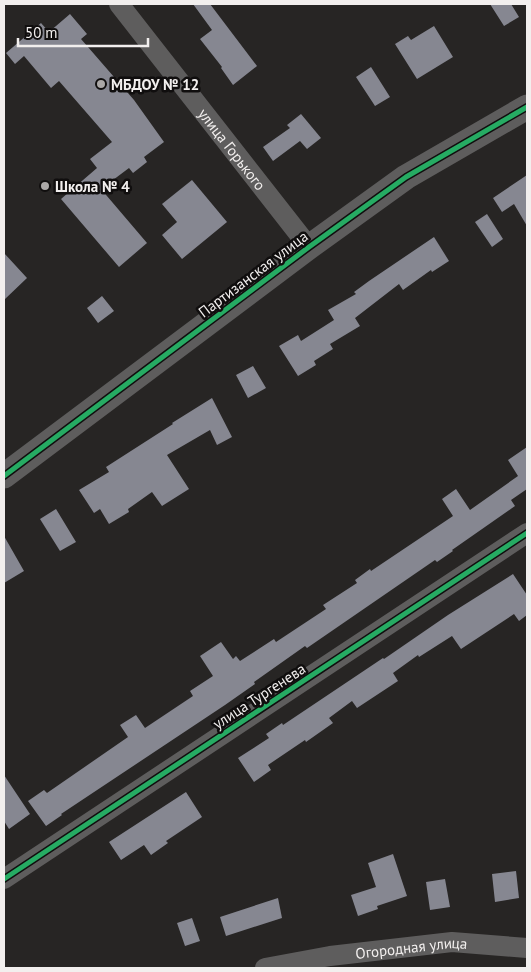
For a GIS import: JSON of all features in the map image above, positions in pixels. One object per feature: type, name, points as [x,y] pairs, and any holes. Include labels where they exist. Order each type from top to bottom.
[{"type":"street","name":"улица Горького","points":[[120,4],[308,247]]},
{"type":"street","name":"Партизанская улица","points":[[4,476],[308,247],[406,176],[527,107]]},
{"type":"street","name":"улица Тургенева","points":[[4,879],[527,533]]},
{"type":"street","name":"Огородная улица","points":[[265,968],[330,956],[452,942],[527,948]]},
{"type":"building","points":[[193,4],[210,4],[257,66],[233,85],[222,67],[200,39],[212,30]]},
{"type":"building","points":[[490,4],[511,4],[519,17],[504,26]]},
{"type":"building","points":[[70,14],[87,34],[81,39],[134,100],[164,142],[144,157],[147,162],[133,173],[129,168],[101,189],[147,243],[119,267],[61,199],[97,168],[90,159],[112,142],[59,81],[51,88],[24,56],[15,64],[6,53],[41,23],[49,32]]},
{"type":"building","points":[[434,26],[453,57],[417,79],[395,44],[408,36],[411,40]]},
{"type":"building","points":[[371,67],[390,97],[375,106],[356,77]]},
{"type":"building","points":[[301,114],[321,138],[307,149],[300,141],[273,161],[263,147],[290,128],[287,125]]},
{"type":"building","points":[[527,175],[527,226],[514,204],[502,212],[493,198]]},
{"type":"building","points":[[192,180],[227,222],[182,259],[162,235],[177,222],[162,204]]},
{"type":"building","points":[[487,214],[503,239],[492,247],[475,222]]},
{"type":"building","points":[[434,237],[449,261],[432,272],[431,270],[403,290],[399,284],[355,318],[360,326],[330,344],[333,349],[314,361],[316,365],[298,376],[279,346],[298,335],[301,341],[334,320],[328,310],[356,294],[354,292]]},
{"type":"building","points":[[4,253],[27,278],[4,300]]},
{"type":"building","points":[[102,296],[114,311],[98,323],[87,308]]},
{"type":"building","points":[[253,366],[266,388],[248,398],[236,375]]},
{"type":"building","points":[[212,398],[232,437],[217,445],[210,430],[167,455],[189,489],[162,506],[152,492],[128,509],[129,512],[109,524],[100,509],[94,513],[79,490],[109,472],[106,467]]},
{"type":"building","points":[[527,447],[527,489],[511,500],[515,506],[437,562],[435,560],[307,648],[305,646],[225,705],[61,814],[46,826],[28,801],[44,790],[47,793],[128,737],[120,725],[136,715],[145,728],[193,696],[190,691],[213,676],[200,656],[221,642],[233,659],[236,656],[240,661],[274,639],[276,642],[326,609],[323,605],[357,583],[355,580],[370,569],[371,571],[453,516],[442,499],[456,489],[470,510],[518,476],[508,460]]},
{"type":"building","points":[[56,509],[76,542],[60,551],[40,519]]},
{"type":"building","points":[[4,536],[24,571],[4,583]]},
{"type":"building","points":[[513,574],[527,595],[527,615],[519,621],[514,614],[461,649],[452,636],[419,657],[418,655],[393,673],[398,681],[357,708],[352,701],[329,718],[333,723],[268,765],[271,770],[254,782],[238,758],[269,738],[266,734],[282,723],[283,725]]},
{"type":"building","points":[[4,775],[30,814],[9,829],[4,821]]},
{"type":"building","points":[[186,792],[202,817],[166,841],[168,843],[151,855],[144,845],[121,860],[109,842]]},
{"type":"building","points":[[393,854],[407,896],[377,906],[378,909],[358,916],[351,895],[376,887],[368,863]]},
{"type":"building","points":[[516,871],[519,898],[495,902],[492,874]]},
{"type":"building","points":[[445,879],[450,907],[430,910],[426,882]]},
{"type":"building","points":[[278,898],[282,918],[226,936],[220,917]]},
{"type":"building","points":[[192,918],[200,941],[185,946],[177,923]]},
{"type":"cycle path","points":[[4,476],[309,247],[406,177],[527,107]]},
{"type":"cycle path","points":[[4,879],[527,533]]},
{"type":"place","name":"МБДОУ № 12","points":[[101,84]]},
{"type":"place","name":"Школа № 4","points":[[45,186]]}]
